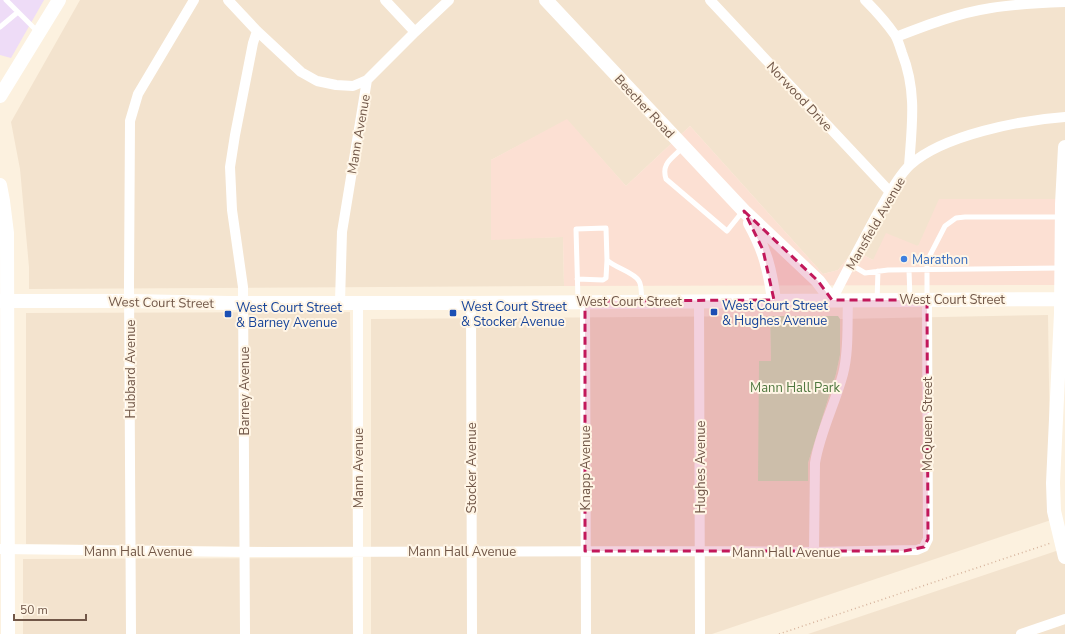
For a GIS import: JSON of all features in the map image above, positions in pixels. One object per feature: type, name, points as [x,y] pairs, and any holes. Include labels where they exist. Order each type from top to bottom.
[{"type":"street","points":[[0,96],[59,0]]},
{"type":"street","name":"Hubbard Avenue","points":[[131,634],[130,121],[138,94],[194,0]]},
{"type":"street","points":[[228,0],[257,31],[301,72],[317,81],[336,85],[353,86],[367,80]]},
{"type":"street","points":[[385,0],[415,32]]},
{"type":"street","name":"Mann Avenue","points":[[340,302],[342,232],[367,80],[449,0]]},
{"type":"street","name":"Beecher Road","points":[[546,0],[744,211],[818,281],[832,300]]},
{"type":"street","name":"Norwood Drive","points":[[710,0],[890,192]]},
{"type":"street","points":[[865,0],[883,19],[896,37],[906,64],[912,92],[912,123],[909,166]]},
{"type":"street","points":[[896,37],[942,20],[990,8],[1037,3],[1065,2]]},
{"type":"street","name":"Barney Avenue","points":[[245,634],[243,287],[232,210],[230,166],[253,43],[257,31]]},
{"type":"street","name":"Mansfield Avenue","points":[[832,300],[890,192],[909,166],[927,153],[956,139],[989,129],[1065,117]]},
{"type":"street","points":[[1065,146],[1062,217],[1063,299],[1053,483],[1054,511],[1065,557]]},
{"type":"street","points":[[0,185],[4,201],[6,233],[3,301],[4,550],[8,634]]},
{"type":"street","name":"Beecher Road","points":[[744,211],[763,250],[771,274],[774,300]]},
{"type":"street","name":"West Court Street","points":[[3,301],[471,303],[581,301],[1063,299]]},
{"type":"street","name":"McQueen Street","points":[[924,547],[928,539],[927,300]]},
{"type":"street","name":"Knapp Avenue","points":[[581,301],[586,634]]},
{"type":"street","name":"Hughes Avenue","points":[[699,301],[700,633]]},
{"type":"street","points":[[814,552],[815,463],[817,449],[843,374],[846,352],[848,301]]},
{"type":"street","name":"Mann Avenue","points":[[358,303],[358,634]]},
{"type":"street","name":"Stocker Avenue","points":[[471,303],[472,634]]},
{"type":"street","name":"Mann Hall Avenue","points":[[4,550],[245,552],[904,552],[917,550],[924,547]]},
{"type":"street","points":[[1021,634],[1065,619]]},
{"type":"lane","points":[[6,0],[39,33]]},
{"type":"lane","points":[[0,27],[18,12]]},
{"type":"lane","points":[[683,147],[664,168],[666,180],[727,231],[744,211]]},
{"type":"lane","points":[[927,300],[927,261],[945,226],[956,218],[978,216],[1062,217]]},
{"type":"lane","points":[[577,279],[603,280],[606,278],[606,228],[576,229],[577,279],[581,301]]},
{"type":"lane","points":[[607,260],[612,265],[634,276],[640,282],[642,301]]},
{"type":"lane","points":[[850,264],[865,273],[909,270],[1062,268]]},
{"type":"lane","points":[[909,270],[910,300]]},
{"type":"lane","points":[[878,271],[878,300]]},
{"type":"path","points":[[779,634],[1054,542]]},
{"type":"highlighted area","points":[[744,211],[818,281],[832,300],[927,300],[928,539],[924,547],[904,551],[585,551],[585,301],[774,300],[763,250]]},
{"type":"shaded area","points":[[0,0],[44,0],[11,58],[0,55]]},
{"type":"shaded area","points":[[80,0],[1065,0],[1065,199],[873,260],[854,250],[838,270],[823,274],[690,126],[626,186],[567,120],[491,160],[491,239],[563,237],[564,286],[29,289],[29,267],[20,169],[11,122]]},
{"type":"shaded area","points":[[567,119],[626,186],[690,126],[823,274],[838,270],[854,250],[873,260],[886,233],[918,246],[939,199],[1065,199],[1065,285],[564,286],[563,237],[491,240],[491,160]]},
{"type":"shaded area","points":[[350,312],[353,548],[26,544],[26,313]]},
{"type":"shaded area","points":[[1048,315],[1051,520],[712,634],[371,634],[371,319],[770,316],[771,361],[759,361],[808,481],[808,463],[836,374],[840,355],[840,319]]},
{"type":"shaded area","points":[[1065,548],[1065,634],[808,634]]},
{"type":"shaded area","points":[[352,558],[353,634],[23,634],[23,559]]},
{"type":"green space","name":"Mann Hall Park","points":[[770,316],[838,316],[840,319],[840,355],[836,374],[808,463],[808,481],[758,481],[759,361],[771,361]]},
{"type":"place","name":"Marathon","points":[[904,259]]},
{"type":"place","name":"West Court Street & Hughes Avenue","points":[[714,312]]},
{"type":"place","name":"West Court Street & Stocker Avenue","points":[[453,313]]},
{"type":"place","name":"West Court Street & Barney Avenue","points":[[228,314]]}]
